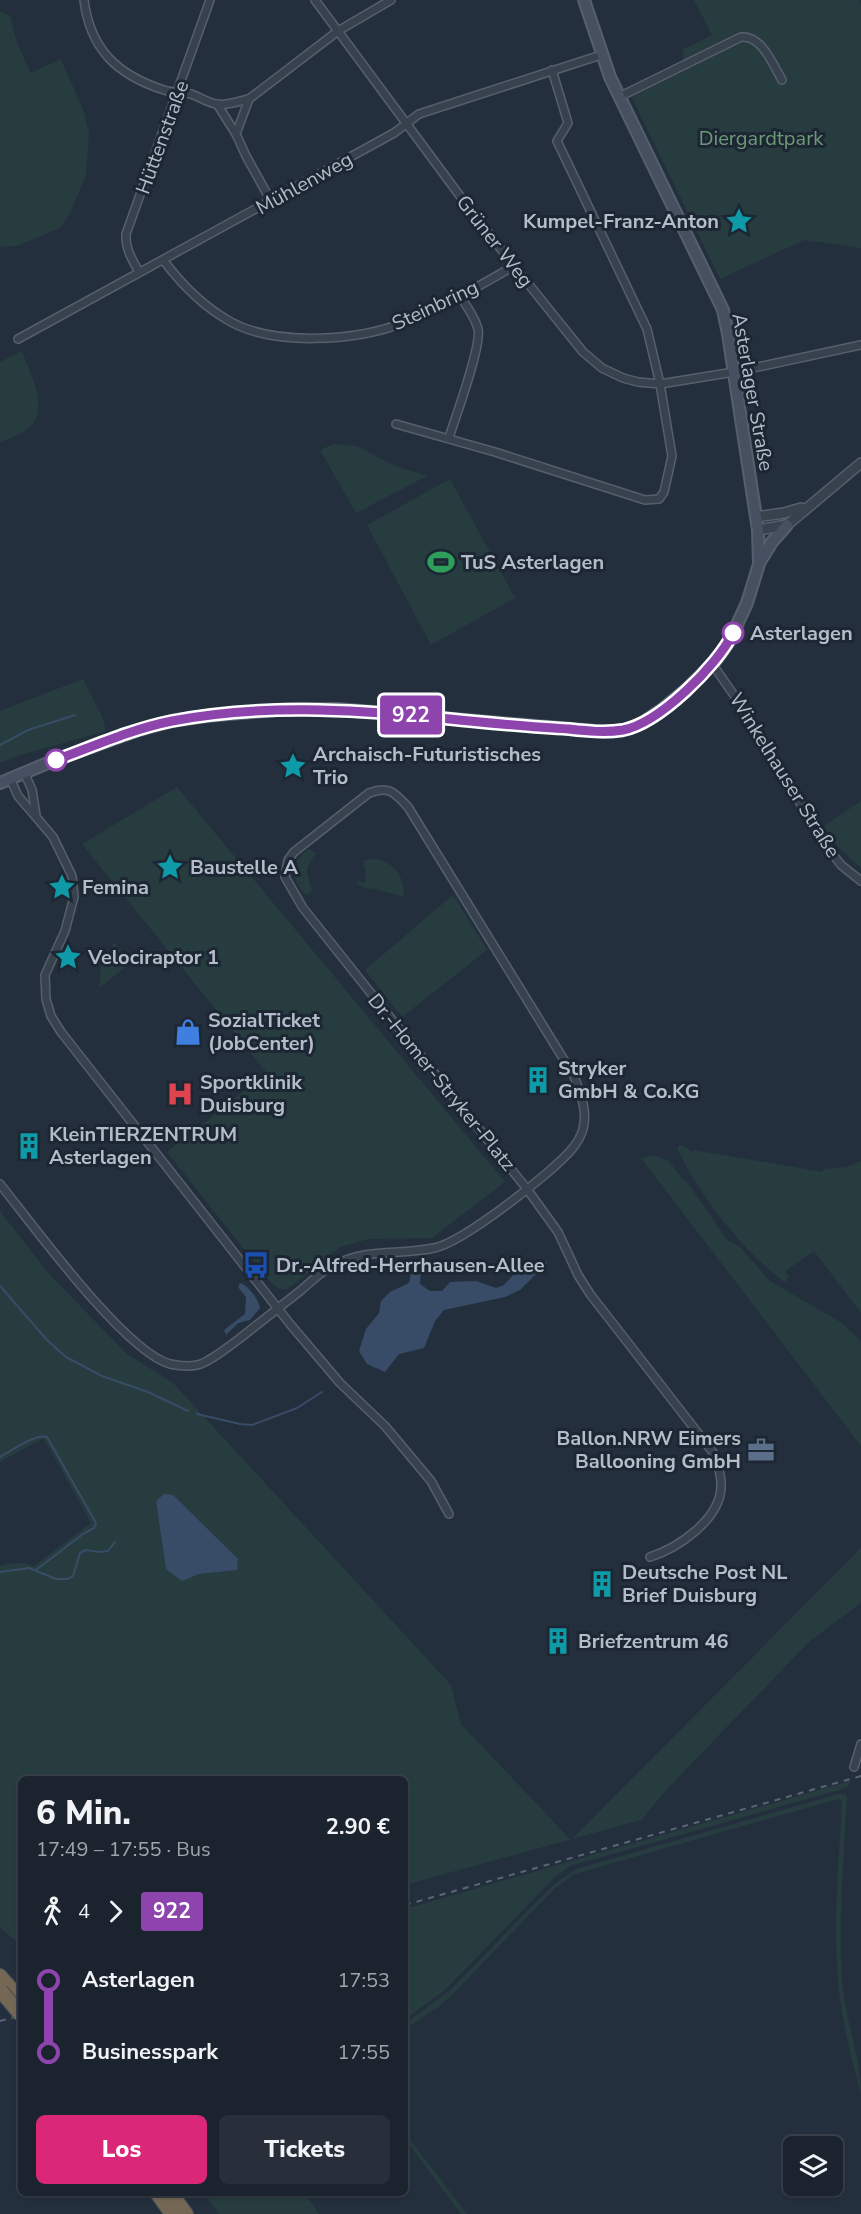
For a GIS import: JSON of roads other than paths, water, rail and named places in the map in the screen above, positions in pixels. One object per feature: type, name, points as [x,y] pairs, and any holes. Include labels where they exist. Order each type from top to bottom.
[{"type":"highway","points":[[0,1976],[4,1989],[18,2010]]},
{"type":"highway","points":[[4,1989],[18,1998]]},
{"type":"highway","points":[[159,2196],[172,2214]]},
{"type":"highway","points":[[173,2196],[186,2214]]},
{"type":"main road","name":"Asterlager Straße","points":[[5,781],[127,734],[172,721],[289,709],[338,709],[606,732],[625,730],[642,723],[664,708],[713,665],[729,642],[738,623],[752,591],[759,564],[758,530],[723,310],[619,97],[601,55],[584,0]]},
{"type":"main road","points":[[759,564],[772,542],[787,525]]},
{"type":"street","points":[[84,0],[93,36],[109,59],[140,80],[165,90],[192,95],[217,104],[249,99],[338,31],[391,0]]},
{"type":"street","name":"Hüttenstraße","points":[[139,272],[128,253],[126,234],[210,0]]},
{"type":"street","name":"Grüner Weg","points":[[315,0],[514,266],[583,352],[602,368],[623,378],[660,384],[734,372],[861,345]]},
{"type":"street","points":[[619,97],[741,37],[750,36],[758,42],[782,80]]},
{"type":"street","name":"Mühlenweg","points":[[18,339],[394,133],[418,114],[601,55]]},
{"type":"street","points":[[396,424],[652,500],[658,499],[664,492],[672,456],[660,384],[647,329],[557,141],[568,123],[552,70]]},
{"type":"street","points":[[236,134],[249,99]]},
{"type":"street","points":[[217,104],[236,134],[271,201]]},
{"type":"street","name":"Steinbring","points":[[164,261],[176,278],[212,310],[231,322],[273,335],[327,338],[376,331],[399,325],[440,308],[514,266]]},
{"type":"street","points":[[449,438],[477,349],[479,331],[460,296]]},
{"type":"street","points":[[758,530],[787,525],[809,504],[861,463]]},
{"type":"street","points":[[756,517],[795,511],[809,504]]},
{"type":"street","name":"Winkelhauser Straße","points":[[713,665],[738,701],[827,847],[841,865],[861,881]]},
{"type":"street","points":[[24,772],[32,790],[37,818]]},
{"type":"street","points":[[5,781],[53,837],[72,876],[74,897],[65,931],[45,975],[46,999],[51,1016],[83,1062],[278,1308],[340,1383],[385,1426],[431,1480],[449,1514]]},
{"type":"street","name":"Dr.-Homer-Stryker-Platz","points":[[380,789],[398,795],[408,807],[574,1076],[583,1099],[585,1116],[580,1136],[572,1149],[527,1189],[294,894],[285,877],[285,868],[294,852],[369,793],[380,789]]},
{"type":"street","points":[[0,1184],[80,1284],[129,1336],[157,1358],[170,1364],[188,1366],[201,1364],[226,1349],[329,1268],[351,1257],[370,1253],[434,1248],[452,1242],[527,1189],[558,1232],[578,1275],[591,1294],[715,1455],[722,1489],[711,1514],[696,1531],[678,1545],[664,1553],[650,1557]]},
{"type":"street","points":[[854,1767],[861,1744]]},
{"type":"water","points":[[547,1261],[547,1268],[536,1274],[520,1290],[505,1297],[444,1310],[435,1321],[424,1348],[399,1354],[385,1372],[367,1364],[359,1351],[366,1329],[379,1313],[381,1301],[390,1292],[409,1283],[411,1273],[421,1269],[420,1284],[430,1291],[442,1291],[450,1282],[476,1281],[496,1288],[504,1285],[515,1273]]},
{"type":"water","points":[[240,1283],[253,1293],[260,1308],[250,1320],[238,1323],[226,1335],[224,1330],[245,1314],[246,1297],[238,1287]]},
{"type":"water","points":[[164,1494],[173,1495],[238,1559],[237,1570],[199,1574],[182,1581],[166,1569],[156,1501]]},
{"type":"waterway","points":[[0,745],[28,730],[75,715]]},
{"type":"waterway","points":[[0,1286],[47,1340],[66,1357],[102,1376],[148,1392],[188,1411]]},
{"type":"waterway","points":[[197,1414],[252,1425],[297,1408],[322,1392]]},
{"type":"waterway","points":[[0,1457],[30,1440],[42,1436],[47,1437],[96,1523],[94,1528],[36,1570]]},
{"type":"waterway","points":[[0,1572],[29,1568],[56,1579],[68,1579],[73,1576],[80,1553],[86,1550],[108,1551],[115,1542]]},
{"type":"railway","points":[[408,1904],[861,1776]]},
{"type":"railway","points":[[0,2021],[18,2016]]},
{"type":"place","name":"Kumpel-Franz-Anton","points":[[739,221]]},
{"type":"place","name":"TuS Asterlagen","points":[[441,562]]},
{"type":"place","name":"Asterlagen","points":[[733,633]]},
{"type":"place","name":"Archaisch-Futuristisches Trio","points":[[293,766]]},
{"type":"place","name":"Baustelle A","points":[[170,867]]},
{"type":"place","name":"Femina","points":[[62,887]]},
{"type":"place","name":"Velociraptor 1","points":[[68,957]]},
{"type":"place","name":"SozialTicket (JobCenter)","points":[[188,1032]]},
{"type":"place","name":"Stryker GmbH & Co.KG","points":[[538,1080]]},
{"type":"place","name":"Sportklinik Duisburg","points":[[180,1094]]},
{"type":"place","name":"KleinTIERZENTRUM Asterlagen","points":[[29,1146]]},
{"type":"place","name":"Dr.-Alfred-Herrhausen-Allee","points":[[256,1265]]},
{"type":"place","name":"Ballon.NRW Eimers Ballooning GmbH","points":[[761,1450]]},
{"type":"place","name":"Deutsche Post NL Brief Duisburg","points":[[602,1584]]},
{"type":"place","name":"Briefzentrum 46","points":[[558,1641]]},
{"type":"park label","name":"Diergardtpark","points":[[761,138]]}]
